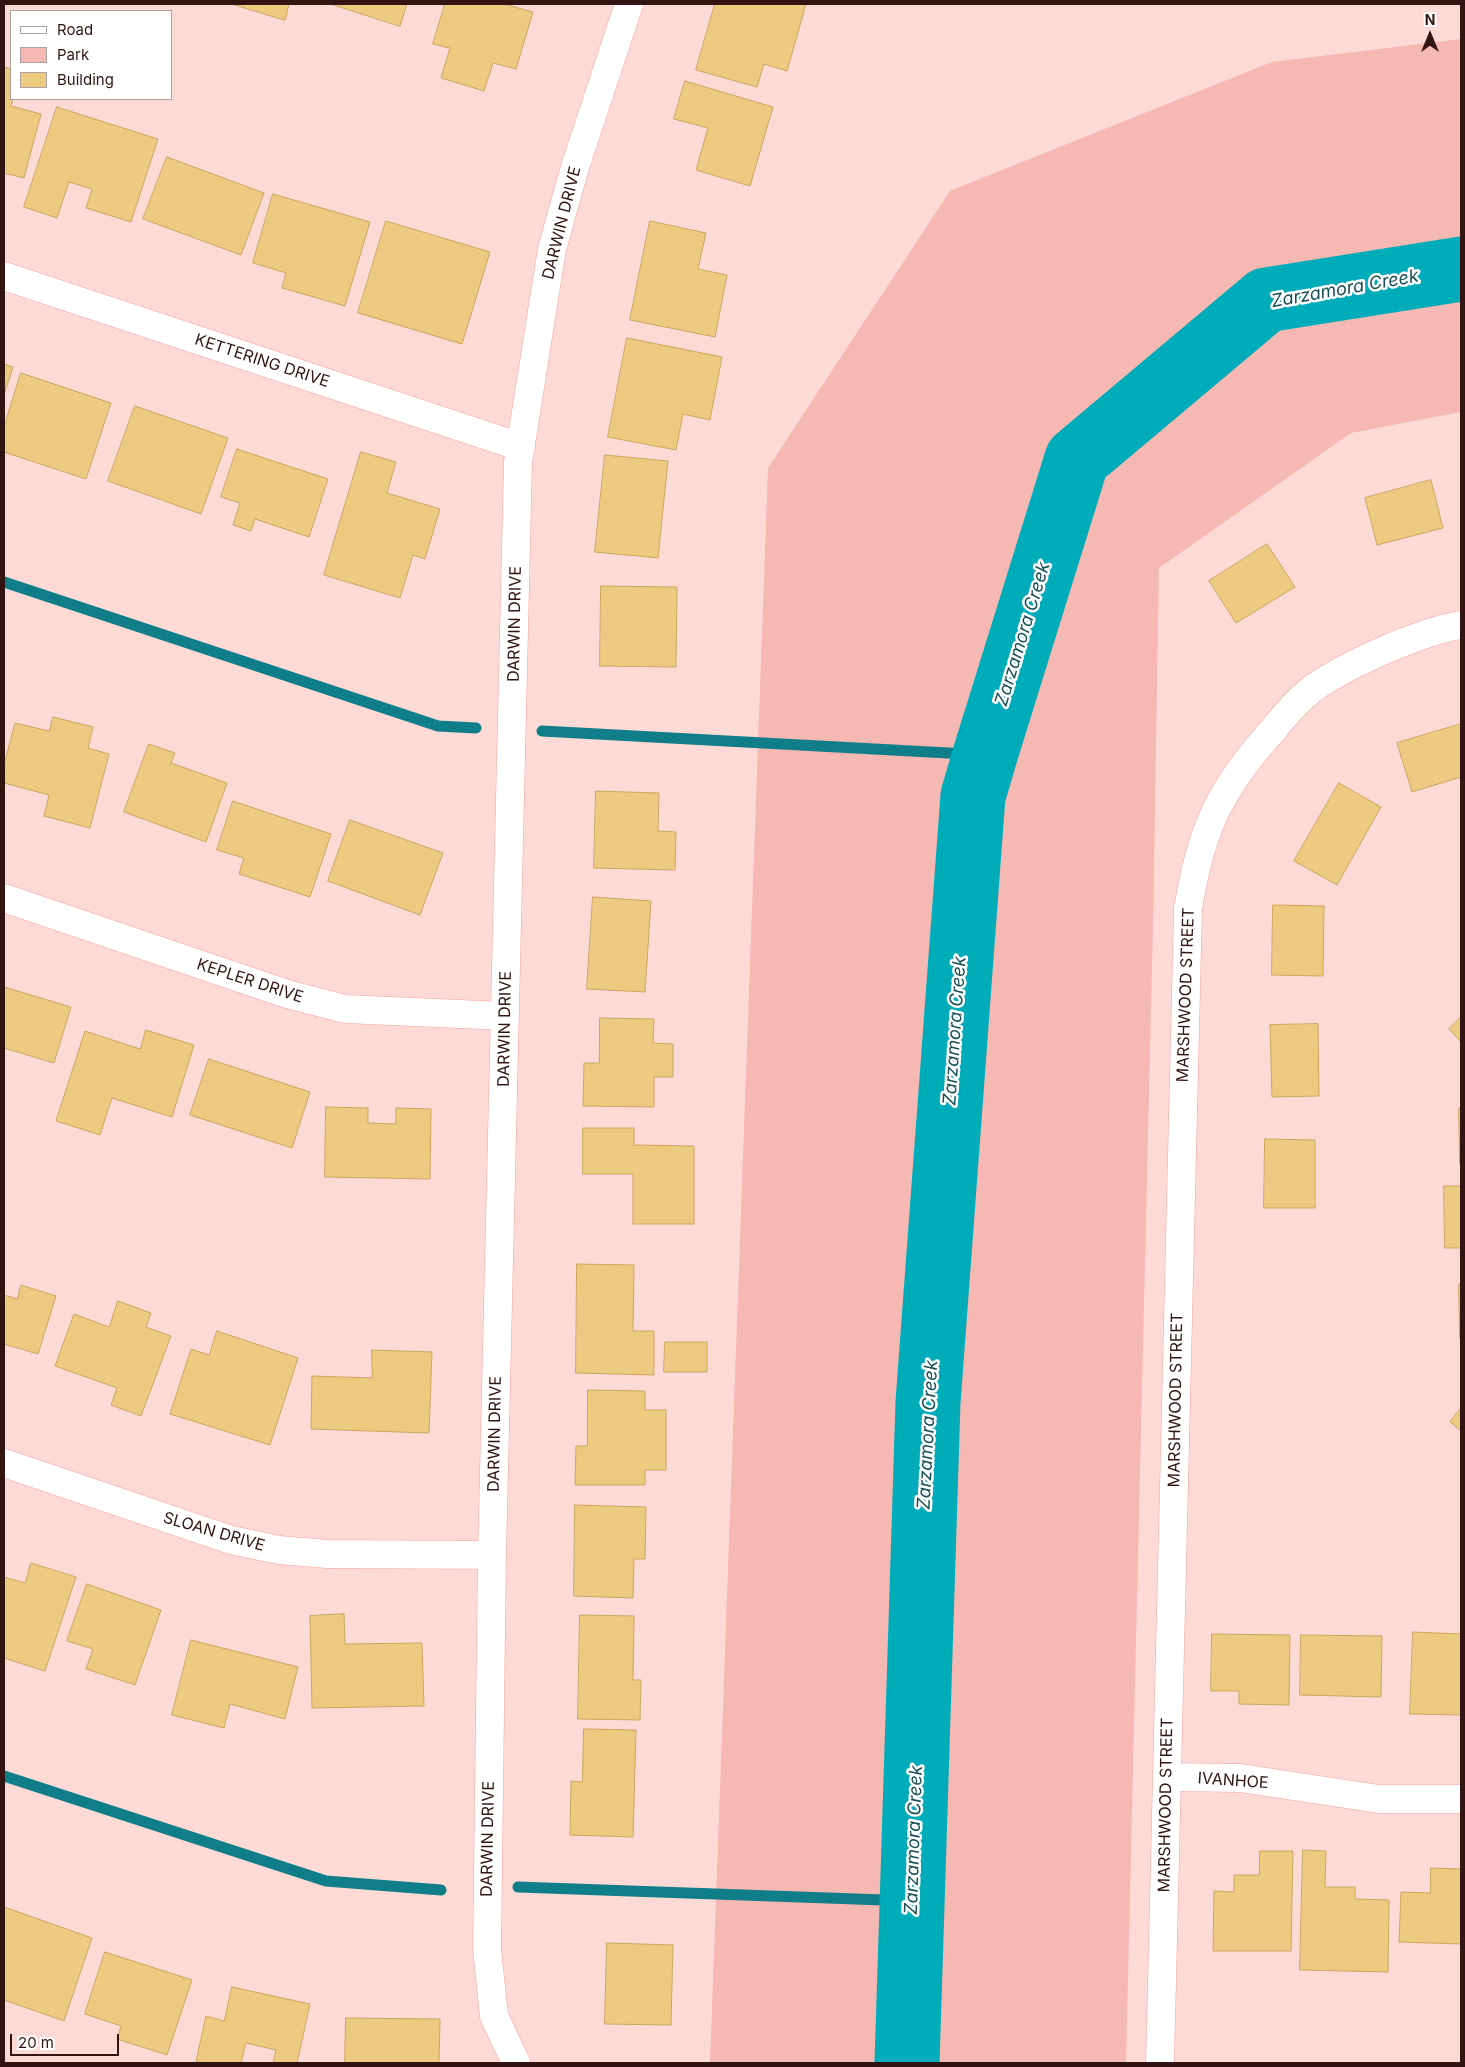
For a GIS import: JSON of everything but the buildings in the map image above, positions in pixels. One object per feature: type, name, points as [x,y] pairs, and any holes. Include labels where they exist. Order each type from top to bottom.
[{"type":"street","name":"DARWIN DRIVE","points":[[516,2063],[494,2016],[487,1949],[492,1556],[518,462],[552,249],[575,167],[628,4]]},
{"type":"street","name":"KETTERING DRIVE","points":[[4,276],[520,447]]},
{"type":"street","name":"MARSHWOOD STREET","points":[[1160,2063],[1188,908],[1194,874],[1203,841],[1216,809],[1253,753],[1280,721],[1311,690],[1357,662],[1411,639],[1448,627],[1461,625]]},
{"type":"street","name":"KEPLER DRIVE","points":[[4,898],[286,994],[345,1009],[505,1016]]},
{"type":"street","name":"SLOAN DRIVE","points":[[4,1464],[231,1540],[279,1550],[327,1554],[492,1556]]},
{"type":"street","name":"IVANHOE","points":[[1167,1777],[1240,1778],[1379,1799],[1461,1799]]},
{"type":"green space","points":[[1461,39],[1461,412],[1351,433],[1159,568],[1153,926],[1126,2063],[710,2063],[768,468],[950,191],[1272,62]]},
{"type":"waterway","name":"Zarzamora Creek","points":[[907,2063],[928,1402],[973,796],[985,755],[1077,459],[1266,300],[1461,269]]},
{"type":"waterway","points":[[4,582],[438,726],[476,728]]},
{"type":"waterway","points":[[542,731],[985,755]]},
{"type":"waterway","points":[[4,1776],[326,1881],[441,1890]]},
{"type":"waterway","points":[[518,1887],[912,1901]]}]
